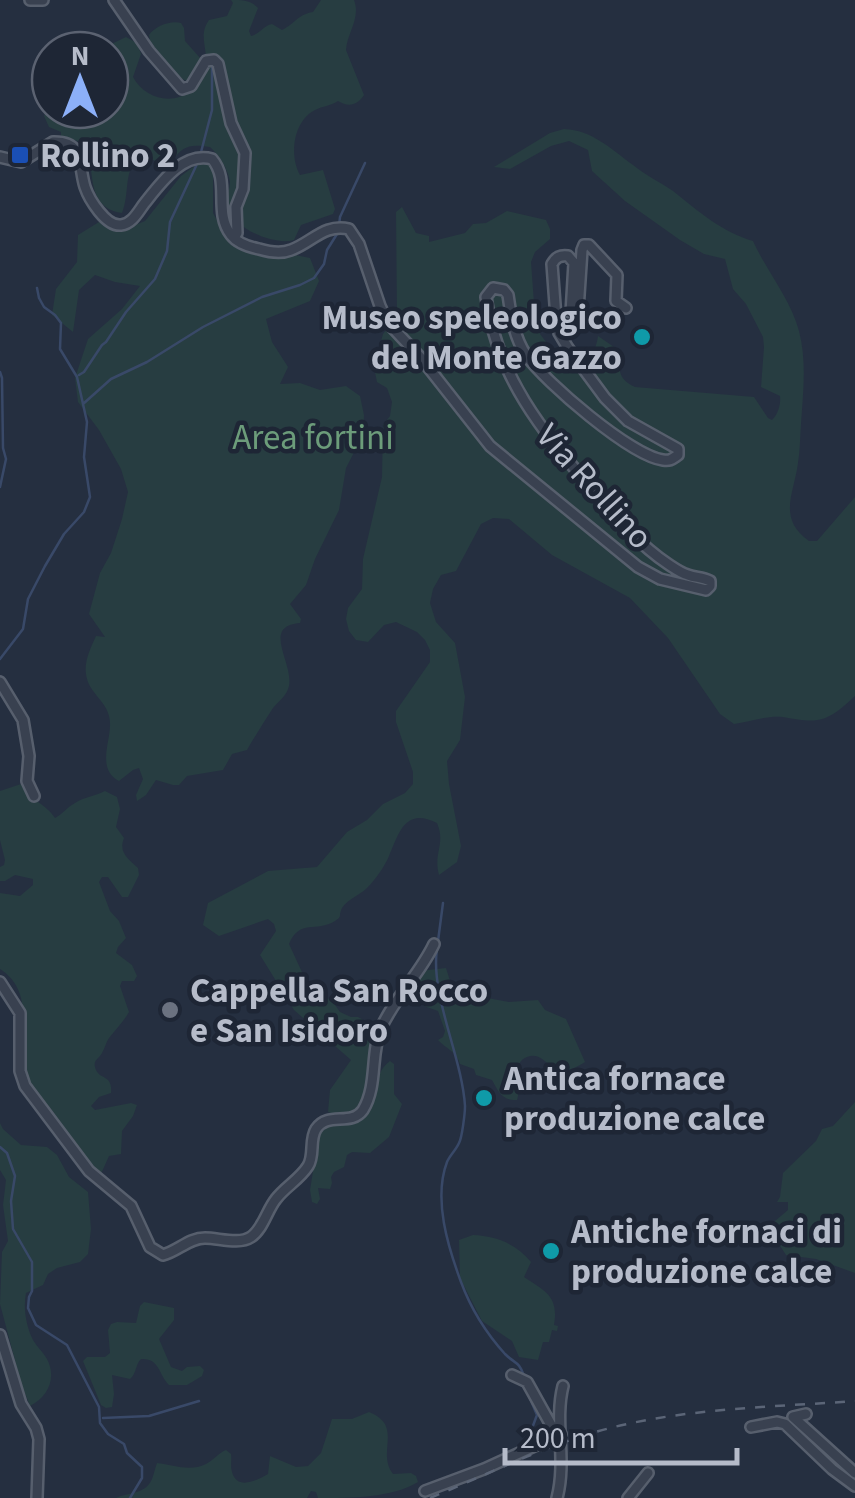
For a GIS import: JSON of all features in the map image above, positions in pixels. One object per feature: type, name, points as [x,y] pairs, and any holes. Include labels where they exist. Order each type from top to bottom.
[{"type":"street","points":[[30,0],[44,0]]},
{"type":"street","points":[[0,157],[21,162],[53,142],[68,144],[76,150],[85,188],[93,202],[110,222],[122,225],[132,220],[186,161],[208,157],[215,162],[222,180],[223,215],[234,238],[245,152],[231,123],[218,64],[206,61],[192,86],[182,89],[114,0]]},
{"type":"street","name":"Via Rollino","points":[[234,238],[255,248],[284,252],[334,228],[349,230],[388,324],[420,356],[490,446],[638,567],[660,580],[706,590],[710,581],[670,566],[643,546],[542,430],[505,362],[486,297],[493,288],[504,290],[516,336],[526,355],[590,416],[639,450],[664,460],[673,459],[678,448],[628,421],[605,398],[559,333],[552,264],[555,258],[568,256],[574,263],[571,313],[575,315],[578,310],[584,245],[592,246],[617,275],[616,300],[626,308]]},
{"type":"street","points":[[0,682],[22,720],[29,756],[27,781],[34,796]]},
{"type":"street","points":[[0,982],[20,1013],[20,1071],[25,1086],[89,1171],[132,1206],[150,1247],[169,1254],[200,1238],[249,1238],[275,1200],[310,1163],[317,1128],[330,1118],[354,1118],[359,1114],[370,1090],[381,1028],[434,944]]},
{"type":"street","points":[[0,1335],[21,1404],[36,1428],[38,1498]]},
{"type":"street","points":[[512,1375],[527,1382],[550,1425],[561,1434]]},
{"type":"street","points":[[557,1498],[562,1466],[563,1386]]},
{"type":"street","points":[[806,1414],[793,1417],[855,1473]]},
{"type":"street","points":[[751,1427],[785,1424],[855,1486]]},
{"type":"street","points":[[426,1491],[561,1434]]},
{"type":"street","points":[[628,1498],[648,1473]]},
{"type":"green space","points":[[231,0],[243,0],[258,8],[249,31],[251,36],[272,24],[282,30],[313,12],[321,0],[354,0],[356,7],[346,50],[364,95],[352,104],[338,101],[308,115],[298,130],[294,149],[300,175],[323,170],[335,209],[333,214],[301,225],[294,240],[265,238],[245,228],[230,214],[230,182],[220,158],[210,147],[188,147],[172,162],[160,164],[137,157],[130,171],[122,213],[100,201],[85,148],[77,141],[61,137],[56,130],[130,130],[130,39],[137,43],[141,54],[133,77],[145,91],[168,99],[192,90],[193,84],[176,76],[149,35],[164,24],[181,23],[185,41],[201,59],[206,57],[206,25],[209,20],[227,16]]},
{"type":"green space","points":[[564,129],[601,141],[711,220],[753,241],[790,308],[799,331],[804,378],[790,514],[799,532],[809,541],[817,541],[855,497],[855,696],[822,719],[771,717],[734,724],[720,714],[668,638],[630,598],[552,555],[509,519],[493,518],[481,524],[456,571],[441,575],[430,603],[436,622],[455,643],[465,697],[460,740],[447,761],[461,846],[457,862],[439,875],[437,823],[410,820],[376,877],[342,908],[339,918],[303,928],[289,944],[307,983],[340,1012],[374,1026],[371,1071],[363,1100],[344,1114],[328,1112],[330,1090],[351,1060],[294,1010],[260,955],[276,931],[274,924],[268,919],[219,936],[203,925],[208,903],[268,871],[317,867],[347,832],[413,784],[396,711],[430,662],[430,650],[417,632],[396,622],[384,625],[368,642],[356,640],[346,619],[348,608],[362,589],[363,559],[382,477],[383,425],[390,416],[392,402],[387,388],[377,382],[374,367],[383,334],[397,316],[396,212],[402,207],[416,233],[429,236],[429,242],[465,233],[473,224],[486,223],[507,211],[546,220],[550,239],[535,252],[531,262],[534,303],[540,334],[569,372],[589,359],[598,336],[614,347],[621,360],[622,376],[635,387],[754,397],[772,420],[779,406],[780,396],[761,387],[763,337],[746,304],[733,289],[725,259],[704,254],[625,201],[592,171],[588,150],[569,141],[551,146],[510,169],[494,167],[550,133]]},
{"type":"green space","name":"Area fortini","points":[[200,162],[210,164],[213,213],[230,244],[261,254],[310,258],[319,281],[310,301],[266,319],[272,342],[288,367],[280,384],[300,383],[320,390],[346,386],[360,396],[363,435],[346,468],[339,510],[306,585],[290,604],[301,619],[282,631],[289,680],[286,694],[247,750],[232,754],[223,770],[187,776],[179,785],[156,780],[137,801],[143,779],[139,768],[119,781],[108,769],[109,716],[88,681],[86,669],[96,636],[105,637],[89,614],[128,492],[121,469],[78,402],[75,378],[88,339],[122,309],[140,286],[95,275],[79,290],[73,332],[52,315],[56,289],[77,262],[78,235],[99,222],[121,231],[145,221],[181,176]]},
{"type":"green space","points":[[21,784],[55,818],[78,801],[105,791],[117,797],[120,809],[116,827],[124,838],[123,852],[138,868],[139,875],[128,897],[122,897],[108,877],[99,882],[126,938],[116,953],[132,965],[137,976],[134,981],[122,981],[120,986],[129,1012],[95,1063],[97,1071],[110,1082],[111,1093],[99,1097],[91,1106],[95,1110],[137,1105],[122,1131],[121,1154],[109,1156],[100,1176],[81,1157],[29,1084],[23,1064],[19,992],[0,969],[0,893],[20,896],[33,885],[33,879],[15,875],[0,881],[0,867],[5,860],[0,840],[0,791]]},
{"type":"green space","points":[[446,968],[451,984],[477,1000],[538,1000],[545,1010],[566,1019],[585,1062],[564,1070],[540,1058],[527,1057],[519,1065],[517,1100],[504,1097],[492,1080],[460,1064],[438,1040],[445,1031],[438,1011],[424,1006],[406,989],[420,971]]},
{"type":"green space","points":[[390,1061],[394,1064],[394,1094],[402,1104],[389,1137],[370,1153],[347,1155],[344,1167],[331,1177],[330,1189],[318,1188],[320,1199],[317,1204],[312,1202],[310,1190],[319,1134],[333,1123],[361,1121],[380,1074]]},
{"type":"green space","points":[[855,1102],[855,1273],[816,1259],[786,1255],[777,1241],[762,1232],[788,1210],[788,1202],[777,1202],[783,1173],[816,1141],[822,1129],[833,1126]]},
{"type":"green space","points":[[0,1123],[21,1145],[47,1147],[57,1155],[69,1177],[88,1192],[88,1254],[80,1262],[57,1268],[48,1274],[43,1285],[26,1293],[29,1329],[51,1373],[46,1392],[30,1406],[0,1304],[2,1252],[8,1241],[3,1205],[6,1180],[0,1170]]},
{"type":"green space","points":[[473,1235],[498,1239],[519,1250],[531,1262],[524,1277],[552,1301],[557,1331],[552,1330],[549,1342],[543,1342],[538,1360],[519,1357],[512,1341],[482,1321],[460,1278],[459,1240]]},
{"type":"green space","points":[[144,1302],[174,1308],[174,1320],[159,1339],[171,1367],[182,1371],[200,1366],[204,1370],[202,1376],[187,1385],[169,1385],[152,1361],[141,1359],[130,1379],[112,1375],[112,1407],[106,1408],[101,1405],[83,1361],[110,1353],[111,1324],[136,1323]]},
{"type":"green space","points":[[369,1412],[385,1424],[387,1457],[393,1474],[411,1473],[418,1482],[384,1494],[357,1497],[318,1498],[311,1491],[307,1498],[116,1498],[145,1488],[157,1463],[194,1468],[226,1450],[231,1454],[235,1478],[243,1483],[268,1474],[270,1456],[296,1467],[308,1466],[321,1453],[332,1419],[352,1419]]},
{"type":"waterway","points":[[200,156],[212,110],[212,66]]},
{"type":"waterway","points":[[339,226],[365,163]]},
{"type":"waterway","points":[[79,375],[155,279],[167,251],[170,222],[197,164]]},
{"type":"waterway","points":[[83,404],[111,379],[203,327],[262,297],[314,278],[337,234]]},
{"type":"waterway","points":[[0,659],[23,629],[28,599],[45,566],[64,534],[84,512],[90,497],[84,457],[87,422],[77,377],[60,349],[61,323],[44,307],[37,288]]},
{"type":"waterway","points":[[0,372],[6,459],[0,487]]},
{"type":"waterway","points":[[438,941],[443,903]]},
{"type":"waterway","points":[[437,949],[438,986],[465,1106],[460,1140],[443,1176],[447,1238],[474,1311],[524,1376]]},
{"type":"waterway","points":[[0,1147],[7,1153],[15,1176],[11,1201],[13,1229],[32,1262],[28,1308],[36,1325],[67,1345],[99,1407],[100,1423],[142,1467],[142,1478],[130,1498]]},
{"type":"waterway","points":[[526,1389],[537,1415],[528,1439]]},
{"type":"waterway","points":[[103,1418],[149,1416],[199,1401]]},
{"type":"railway","points":[[430,1498],[541,1451],[640,1421],[701,1412],[855,1401]]},
{"type":"place","name":"Rollino 2","points":[[20,155]]},
{"type":"place","name":"Museo speleologico del Monte Gazzo","points":[[642,337]]},
{"type":"place","name":"Cappella San Rocco e San Isidoro","points":[[170,1010]]},
{"type":"place","name":"Antica fornace produzione calce","points":[[484,1098]]},
{"type":"place","name":"Antiche fornaci di produzione calce","points":[[551,1251]]}]
